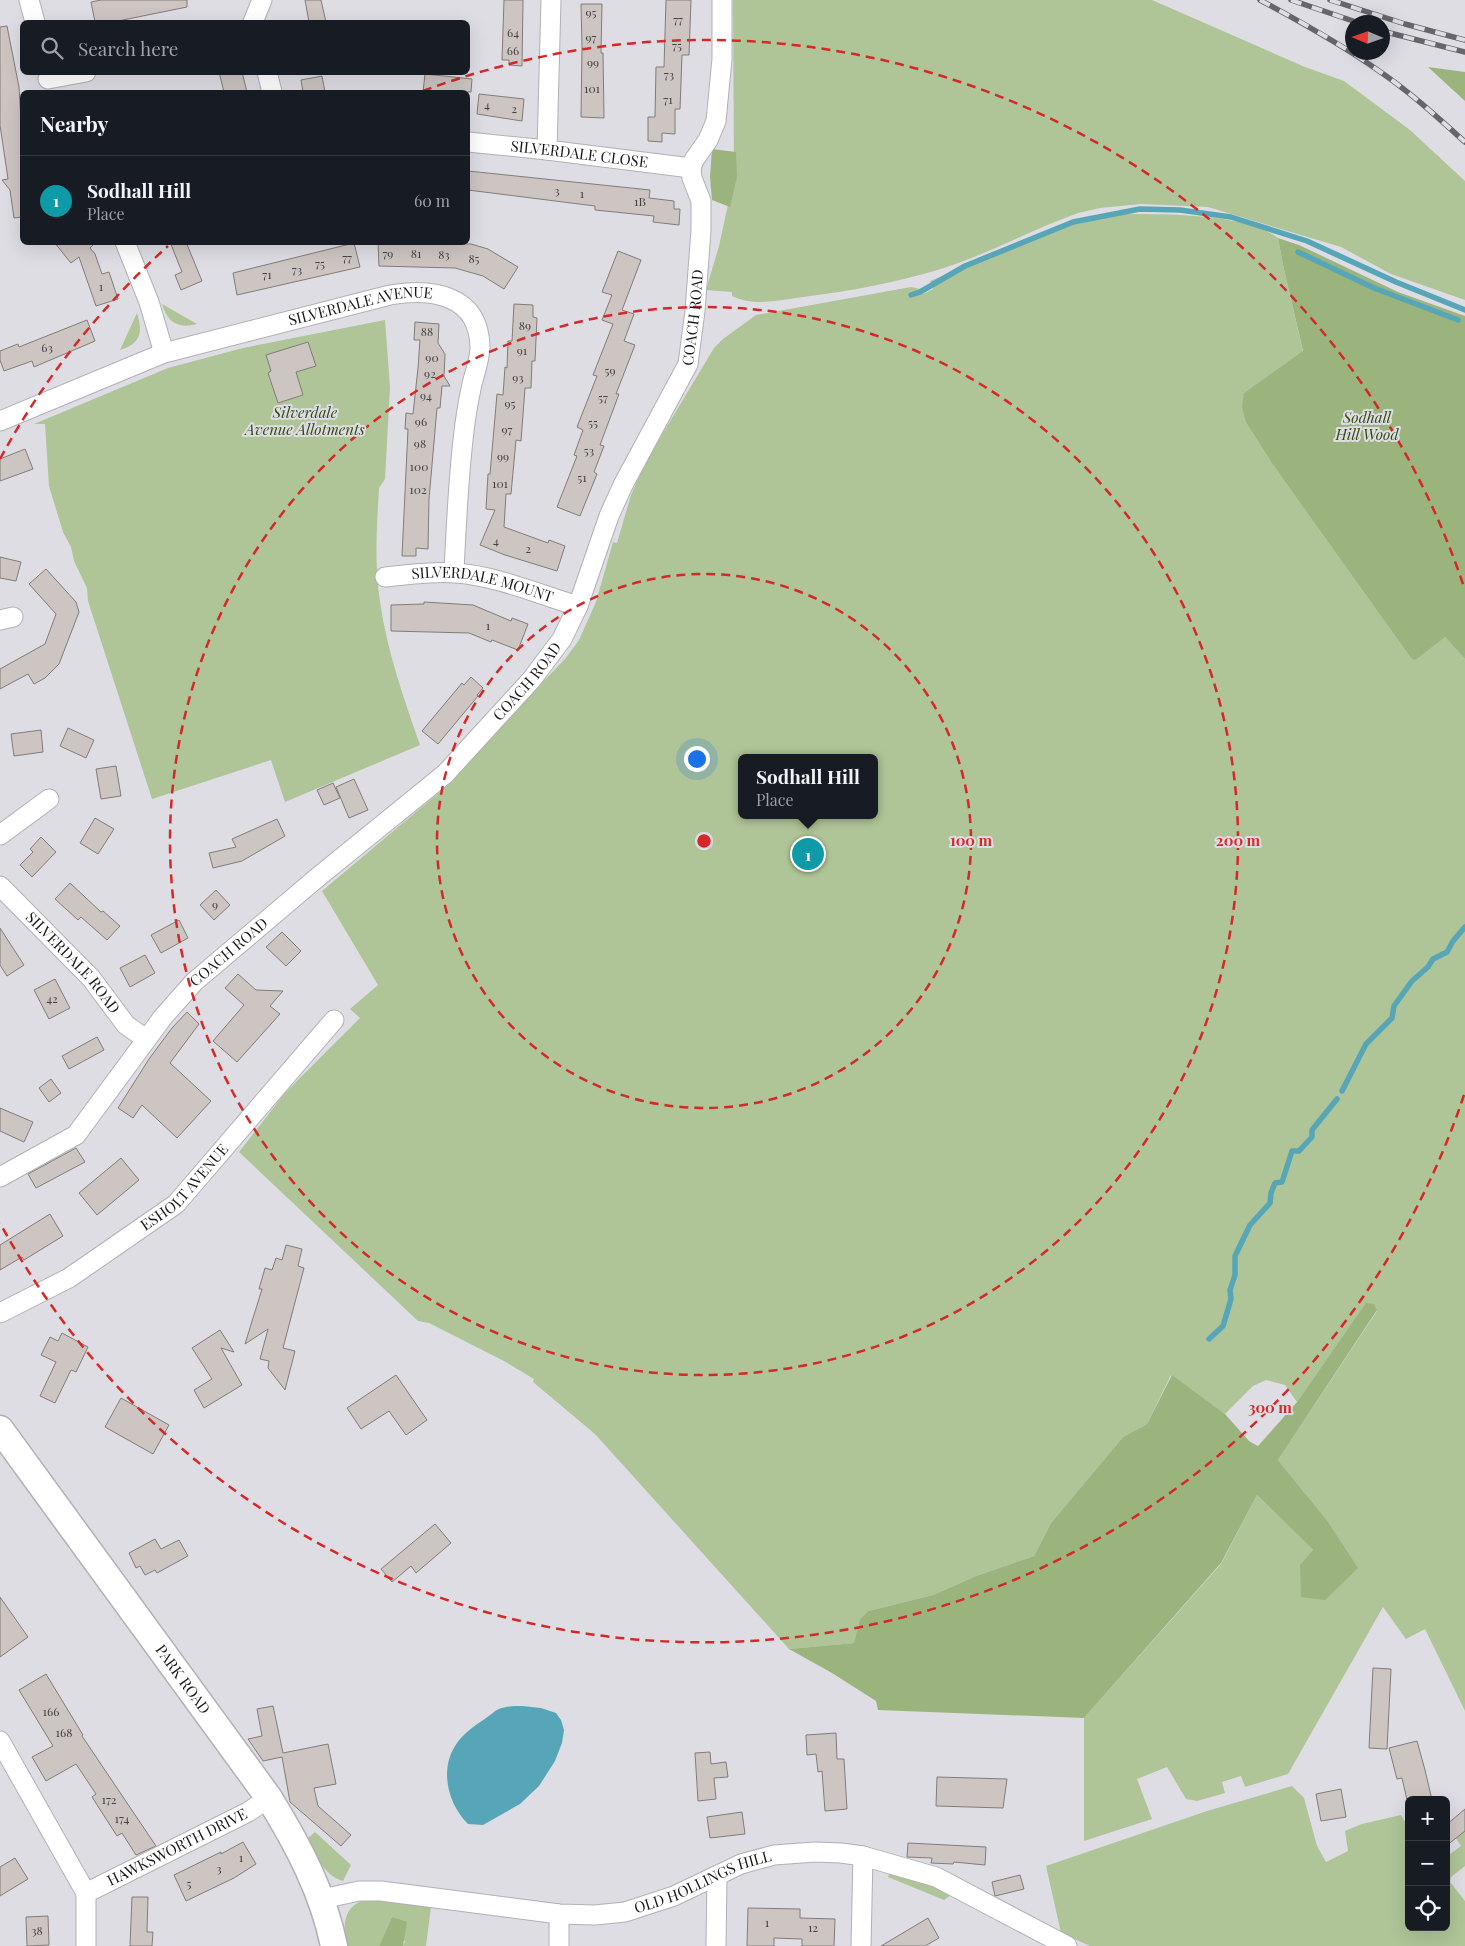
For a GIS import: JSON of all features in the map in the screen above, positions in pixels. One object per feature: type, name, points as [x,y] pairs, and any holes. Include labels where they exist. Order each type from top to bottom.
[{"type":"main road","name":"PARK ROAD","points":[[0,1429],[269,1798],[303,1857],[322,1899],[334,1946]]},
{"type":"street","points":[[29,0],[34,20]]},
{"type":"street","points":[[255,20],[262,0]]},
{"type":"street","points":[[547,150],[551,0]]},
{"type":"street","points":[[691,168],[694,160],[708,140],[716,121],[722,59],[722,0]]},
{"type":"street","points":[[48,81],[73,75]]},
{"type":"street","points":[[268,75],[272,90]]},
{"type":"street","name":"SILVERDALE CLOSE","points":[[470,142],[691,168]]},
{"type":"street","name":"COACH ROAD","points":[[0,1177],[76,1135],[146,1040],[194,982],[318,876],[445,774],[532,679],[562,639],[578,606],[609,516],[636,459],[676,390],[688,364],[695,311],[701,230],[701,201],[692,178],[691,168]]},
{"type":"street","points":[[126,245],[149,302],[164,352]]},
{"type":"street","name":"SILVERDALE AVENUE","points":[[0,421],[164,352],[357,302],[400,293],[436,293],[449,297],[458,303],[474,322],[480,345],[463,439],[454,572]]},
{"type":"street","name":"SILVERDALE MOUNT","points":[[385,577],[454,572],[496,581],[578,606]]},
{"type":"street","points":[[0,835],[49,799]]},
{"type":"street","name":"SILVERDALE ROAD","points":[[0,886],[91,978],[126,1025],[146,1040]]},
{"type":"street","name":"ESHOLT AVENUE","points":[[0,1313],[69,1278],[176,1204],[334,1020]]},
{"type":"street","points":[[0,1741],[86,1893],[86,1946]]},
{"type":"street","name":"HAWKSWORTH DRIVE","points":[[86,1893],[248,1812],[269,1798]]},
{"type":"street","name":"OLD HOLLINGS HILL","points":[[322,1899],[359,1891],[381,1891],[559,1914],[595,1915],[625,1912],[674,1896],[741,1864],[774,1855],[815,1852],[863,1856],[936,1877],[1067,1946]]},
{"type":"street","points":[[861,1946],[863,1856]]},
{"type":"street","points":[[716,1946],[717,1877]]},
{"type":"street","points":[[559,1914],[559,1946]]},
{"type":"green space","points":[[733,0],[1152,0],[1305,67],[1344,81],[1410,130],[1465,181],[1465,300],[1391,274],[1341,247],[1208,207],[1141,204],[1100,208],[1078,213],[961,262],[910,278],[875,286],[767,302],[740,299],[732,296],[732,292],[706,290],[719,246],[734,177]]},
{"type":"green space","points":[[1428,67],[1465,72],[1465,101]]},
{"type":"green space","points":[[712,149],[736,152],[737,177],[730,207],[712,200],[710,177]]},
{"type":"green space","points":[[1128,214],[1185,215],[1248,224],[1265,230],[1278,238],[1303,352],[1244,393],[1274,466],[1325,535],[1445,637],[1465,659],[1465,1711],[1425,1629],[1406,1639],[1383,1607],[1288,1774],[1245,1787],[1241,1776],[1222,1782],[1225,1793],[1197,1801],[1186,1799],[1167,1767],[1137,1779],[1152,1819],[1084,1841],[1084,1718],[1221,1564],[1257,1495],[1313,1550],[1301,1597],[1326,1519],[1278,1460],[1377,1311],[1366,1304],[1297,1402],[1285,1385],[1266,1380],[1253,1386],[1225,1414],[1171,1375],[1147,1424],[1123,1437],[1051,1523],[1034,1556],[976,1576],[933,1595],[868,1611],[860,1619],[855,1643],[789,1649],[595,1434],[533,1382],[534,1379],[504,1361],[429,1323],[418,1321],[239,1152],[285,1093],[360,1018],[350,1009],[378,985],[322,891],[448,785],[506,720],[565,659],[579,640],[596,602],[613,542],[617,543],[631,495],[645,463],[714,348],[723,339],[756,315],[911,287],[920,289],[923,294],[933,289],[930,281],[1073,222],[1101,216]]},
{"type":"green space","name":"Sodhall Hill Wood","points":[[1278,238],[1299,245],[1398,292],[1465,316],[1465,659],[1445,637],[1415,660],[1412,659],[1274,466],[1246,422],[1242,407],[1244,393],[1303,351]]},
{"type":"green space","points":[[162,304],[197,324],[184,326],[175,323],[167,316]]},
{"type":"green space","points":[[137,313],[140,326],[139,336],[132,344],[120,350]]},
{"type":"green space","name":"Silverdale Avenue Allotments","points":[[385,320],[390,387],[385,479],[379,488],[376,545],[378,588],[392,657],[420,745],[285,802],[271,760],[152,799],[88,601],[87,588],[63,532],[49,486],[45,424],[34,424],[168,368],[243,348]]},
{"type":"green space","points":[[1366,1303],[1374,1304],[1377,1310],[1278,1460],[1326,1519],[1358,1568],[1325,1600],[1301,1597],[1300,1565],[1313,1550],[1257,1495],[1221,1563],[1084,1718],[878,1710],[876,1701],[789,1649],[854,1643],[860,1619],[868,1611],[933,1595],[976,1576],[1034,1556],[1051,1523],[1123,1437],[1147,1424],[1172,1375],[1225,1414],[1249,1441],[1258,1446],[1297,1402]]},
{"type":"green space","points":[[1292,1786],[1304,1798],[1317,1846],[1326,1862],[1348,1851],[1345,1831],[1362,1824],[1401,1815],[1405,1822],[1405,1931],[1450,1931],[1450,1882],[1465,1901],[1465,1946],[1090,1946],[1061,1933],[1046,1866],[1207,1811]]},
{"type":"green space","points":[[1465,1831],[1465,1866],[1451,1877],[1450,1882],[1450,1854],[1461,1846],[1456,1838]]},
{"type":"green space","points":[[315,1832],[351,1865],[343,1881],[330,1874],[317,1858],[307,1839]]},
{"type":"green space","points":[[890,1872],[934,1886],[952,1894],[944,1900],[888,1877]]},
{"type":"green space","points":[[369,1899],[431,1907],[426,1946],[403,1946],[405,1942],[392,1917],[379,1946],[346,1946],[345,1923],[347,1916],[354,1905]]},
{"type":"green space","points":[[392,1917],[407,1922],[403,1946],[379,1946]]},
{"type":"water","points":[[522,1706],[541,1708],[556,1713],[561,1720],[564,1730],[562,1743],[555,1761],[539,1786],[520,1804],[483,1825],[468,1824],[455,1806],[448,1785],[448,1763],[451,1753],[464,1735],[499,1709]]},
{"type":"building","points":[[101,0],[187,0],[187,7],[123,20],[95,20],[91,2]]},
{"type":"building","points":[[305,0],[321,0],[326,20],[309,20]]},
{"type":"building","points":[[504,0],[523,0],[522,66],[509,65],[509,60],[502,60]]},
{"type":"building","points":[[666,0],[691,0],[689,55],[682,55],[680,109],[675,109],[675,134],[662,133],[662,142],[648,141],[648,117],[655,117],[656,67],[664,67]]},
{"type":"building","points":[[581,4],[602,4],[601,53],[603,53],[604,118],[581,117]]},
{"type":"building","points":[[7,26],[19,87],[20,217],[14,218],[10,190],[2,180],[8,179],[0,125],[0,27]]},
{"type":"building","points":[[220,75],[243,75],[246,90],[224,90]]},
{"type":"building","points":[[425,75],[472,79],[471,92],[470,90],[423,90]]},
{"type":"building","points":[[322,76],[325,90],[303,90],[301,80]]},
{"type":"building","points":[[479,94],[524,99],[522,121],[477,114]]},
{"type":"building","points":[[470,171],[650,190],[649,198],[674,201],[674,209],[680,209],[679,225],[653,222],[654,216],[595,210],[595,206],[470,190]]},
{"type":"building","points":[[470,244],[488,249],[518,267],[504,289],[483,276],[455,268],[379,266],[378,245]]},
{"type":"building","points":[[56,245],[93,245],[90,248],[95,254],[102,274],[109,272],[118,299],[96,306],[79,257],[71,263]]},
{"type":"building","points":[[171,245],[187,245],[202,281],[181,290],[175,275],[182,272]]},
{"type":"building","points":[[346,245],[354,245],[360,267],[237,295],[233,273]]},
{"type":"building","points":[[618,251],[641,260],[622,310],[634,314],[624,341],[635,345],[616,394],[619,394],[600,445],[604,446],[594,472],[597,474],[580,516],[557,507],[577,456],[574,455],[583,430],[577,427],[597,376],[593,375],[613,324],[602,320],[612,295],[602,292]]},
{"type":"building","points":[[514,304],[533,305],[533,317],[537,318],[535,361],[532,361],[531,388],[525,388],[521,441],[516,440],[511,494],[506,494],[504,527],[548,543],[549,540],[565,546],[557,571],[480,545],[495,510],[486,509],[488,474],[490,474],[497,394],[503,395],[508,341],[512,341]]},
{"type":"building","points":[[87,320],[95,341],[34,367],[32,361],[4,371],[0,360],[0,351],[18,344],[19,347]]},
{"type":"building","points":[[415,322],[439,324],[438,343],[445,354],[444,376],[450,386],[442,386],[440,408],[437,408],[429,499],[428,549],[416,548],[416,556],[402,556],[408,429],[405,429],[406,413],[413,414],[420,340],[414,340]]},
{"type":"building","points":[[308,342],[316,366],[296,372],[303,395],[278,403],[268,373],[271,371],[266,355]]},
{"type":"building","points":[[25,449],[33,469],[0,481],[0,459]]},
{"type":"building","points":[[0,557],[21,562],[16,581],[0,578]]},
{"type":"building","points":[[46,569],[76,602],[79,612],[59,664],[45,678],[34,684],[28,674],[0,689],[0,669],[45,644],[56,614],[29,584]]},
{"type":"building","points":[[424,602],[473,605],[511,621],[512,618],[528,624],[518,650],[469,633],[391,631],[391,605],[424,604]]},
{"type":"building","points":[[471,677],[483,688],[438,744],[422,731],[462,683],[464,685]]},
{"type":"building","points":[[68,728],[94,740],[86,758],[60,746]]},
{"type":"building","points":[[41,730],[43,752],[14,756],[11,734]]},
{"type":"building","points":[[116,766],[121,796],[101,799],[96,769]]},
{"type":"building","points":[[354,779],[368,810],[349,818],[336,787]]},
{"type":"building","points":[[333,783],[340,798],[324,805],[317,790]]},
{"type":"building","points":[[95,818],[114,829],[98,854],[80,843]]},
{"type":"building","points":[[277,819],[285,836],[242,861],[213,868],[209,853],[236,847],[232,839]]},
{"type":"building","points":[[41,837],[56,852],[32,877],[20,865],[33,852],[30,849]]},
{"type":"building","points":[[70,883],[101,912],[103,911],[120,926],[107,940],[81,917],[78,920],[55,899]]},
{"type":"building","points":[[216,890],[230,905],[214,920],[200,905]]},
{"type":"building","points":[[179,920],[188,938],[161,953],[151,935]]},
{"type":"building","points":[[0,928],[24,965],[7,976],[0,965]]},
{"type":"building","points":[[282,932],[301,951],[286,966],[266,947]]},
{"type":"building","points":[[145,955],[155,973],[130,987],[120,968]]},
{"type":"building","points":[[238,974],[256,990],[283,991],[270,1006],[280,1014],[237,1062],[213,1041],[244,1005],[225,988]]},
{"type":"building","points":[[55,979],[70,1008],[49,1019],[34,990]]},
{"type":"building","points":[[187,1012],[199,1024],[170,1063],[211,1101],[177,1138],[142,1105],[133,1118],[118,1108],[149,1059],[172,1028]]},
{"type":"building","points":[[97,1037],[104,1050],[69,1069],[62,1056]]},
{"type":"building","points":[[51,1079],[61,1093],[49,1102],[39,1088]]},
{"type":"building","points":[[0,1108],[33,1122],[24,1142],[0,1131]]},
{"type":"building","points":[[76,1148],[85,1162],[36,1188],[28,1174]]},
{"type":"building","points":[[121,1158],[139,1180],[97,1215],[79,1193]]},
{"type":"building","points":[[50,1214],[63,1236],[24,1260],[22,1257],[0,1270],[0,1245]]},
{"type":"building","points":[[286,1245],[302,1249],[298,1266],[304,1268],[283,1348],[295,1351],[285,1390],[268,1368],[269,1361],[260,1359],[268,1329],[245,1344],[262,1289],[259,1289],[265,1268],[272,1270],[276,1258],[282,1260]]},
{"type":"building","points":[[220,1330],[234,1352],[221,1348],[242,1385],[204,1408],[194,1390],[212,1379],[192,1348]]},
{"type":"building","points":[[62,1333],[88,1347],[76,1372],[71,1370],[55,1403],[40,1396],[56,1362],[41,1355],[50,1337],[58,1341]]},
{"type":"building","points":[[396,1375],[427,1420],[406,1435],[389,1411],[361,1429],[347,1408]]},
{"type":"building","points":[[121,1398],[169,1425],[153,1454],[105,1427]]},
{"type":"building","points":[[435,1524],[451,1543],[416,1573],[411,1566],[392,1582],[381,1569]]},
{"type":"building","points":[[155,1539],[161,1549],[179,1540],[188,1556],[157,1573],[155,1570],[145,1575],[140,1566],[136,1568],[129,1553]]},
{"type":"building","points":[[0,1597],[28,1637],[0,1657]]},
{"type":"building","points":[[1373,1668],[1391,1669],[1387,1749],[1369,1748]]},
{"type":"building","points":[[46,1674],[82,1736],[156,1846],[136,1855],[122,1833],[117,1836],[92,1797],[96,1794],[76,1764],[46,1781],[32,1757],[53,1746],[19,1690]]},
{"type":"building","points":[[273,1706],[283,1753],[328,1744],[336,1784],[314,1788],[318,1806],[351,1835],[341,1846],[290,1802],[282,1757],[263,1761],[248,1739],[262,1736],[257,1709]]},
{"type":"building","points":[[836,1733],[837,1759],[844,1759],[847,1809],[825,1811],[822,1771],[818,1772],[816,1754],[807,1755],[806,1735]]},
{"type":"building","points":[[1417,1741],[1431,1796],[1406,1796],[1402,1778],[1397,1779],[1389,1748]]},
{"type":"building","points":[[710,1752],[711,1764],[726,1762],[728,1777],[714,1778],[716,1799],[698,1801],[695,1753]]},
{"type":"building","points":[[937,1777],[1007,1779],[1003,1808],[936,1806]]},
{"type":"building","points":[[1341,1789],[1346,1817],[1321,1821],[1316,1794]]},
{"type":"building","points":[[1465,1809],[1465,1831],[1450,1843],[1450,1841],[1450,1822]]},
{"type":"building","points":[[742,1812],[745,1834],[710,1838],[707,1817]]},
{"type":"building","points":[[243,1842],[256,1864],[234,1878],[186,1901],[174,1875]]},
{"type":"building","points":[[908,1843],[986,1847],[985,1865],[954,1862],[953,1864],[931,1863],[932,1858],[907,1857]]},
{"type":"building","points":[[15,1858],[28,1879],[0,1896],[0,1867]]},
{"type":"building","points":[[1020,1875],[1024,1889],[995,1896],[992,1882]]},
{"type":"building","points":[[132,1897],[148,1897],[147,1932],[153,1932],[152,1946],[130,1946]]},
{"type":"building","points":[[748,1908],[800,1909],[800,1918],[835,1919],[834,1946],[802,1946],[802,1939],[774,1938],[774,1946],[747,1946]]},
{"type":"building","points":[[48,1916],[49,1945],[27,1946],[26,1917]]},
{"type":"building","points":[[928,1918],[939,1938],[925,1946],[881,1946]]},
{"type":"waterway","points":[[911,295],[920,292],[965,266],[1073,222],[1140,209],[1180,210],[1231,217],[1307,241],[1396,282],[1465,310]]},
{"type":"waterway","points":[[1298,252],[1374,288],[1458,320]]},
{"type":"waterway","points":[[1342,1091],[1366,1044],[1392,1018],[1394,1006],[1412,981],[1428,967],[1433,959],[1447,952],[1453,941],[1465,927]]},
{"type":"waterway","points":[[1209,1339],[1223,1326],[1231,1299],[1230,1290],[1235,1275],[1235,1256],[1250,1225],[1270,1203],[1275,1183],[1282,1182],[1292,1151],[1299,1151],[1312,1137],[1312,1130],[1337,1099]]},
{"type":"railway","points":[[1260,0],[1365,61],[1412,96],[1465,142]]},
{"type":"railway","points":[[1291,0],[1345,18]]},
{"type":"railway","points":[[1330,0],[1405,24],[1465,40]]},
{"type":"railway","points":[[1390,33],[1465,52]]},
{"type":"place","name":"Sodhall Hill","points":[[808,854]]}]
